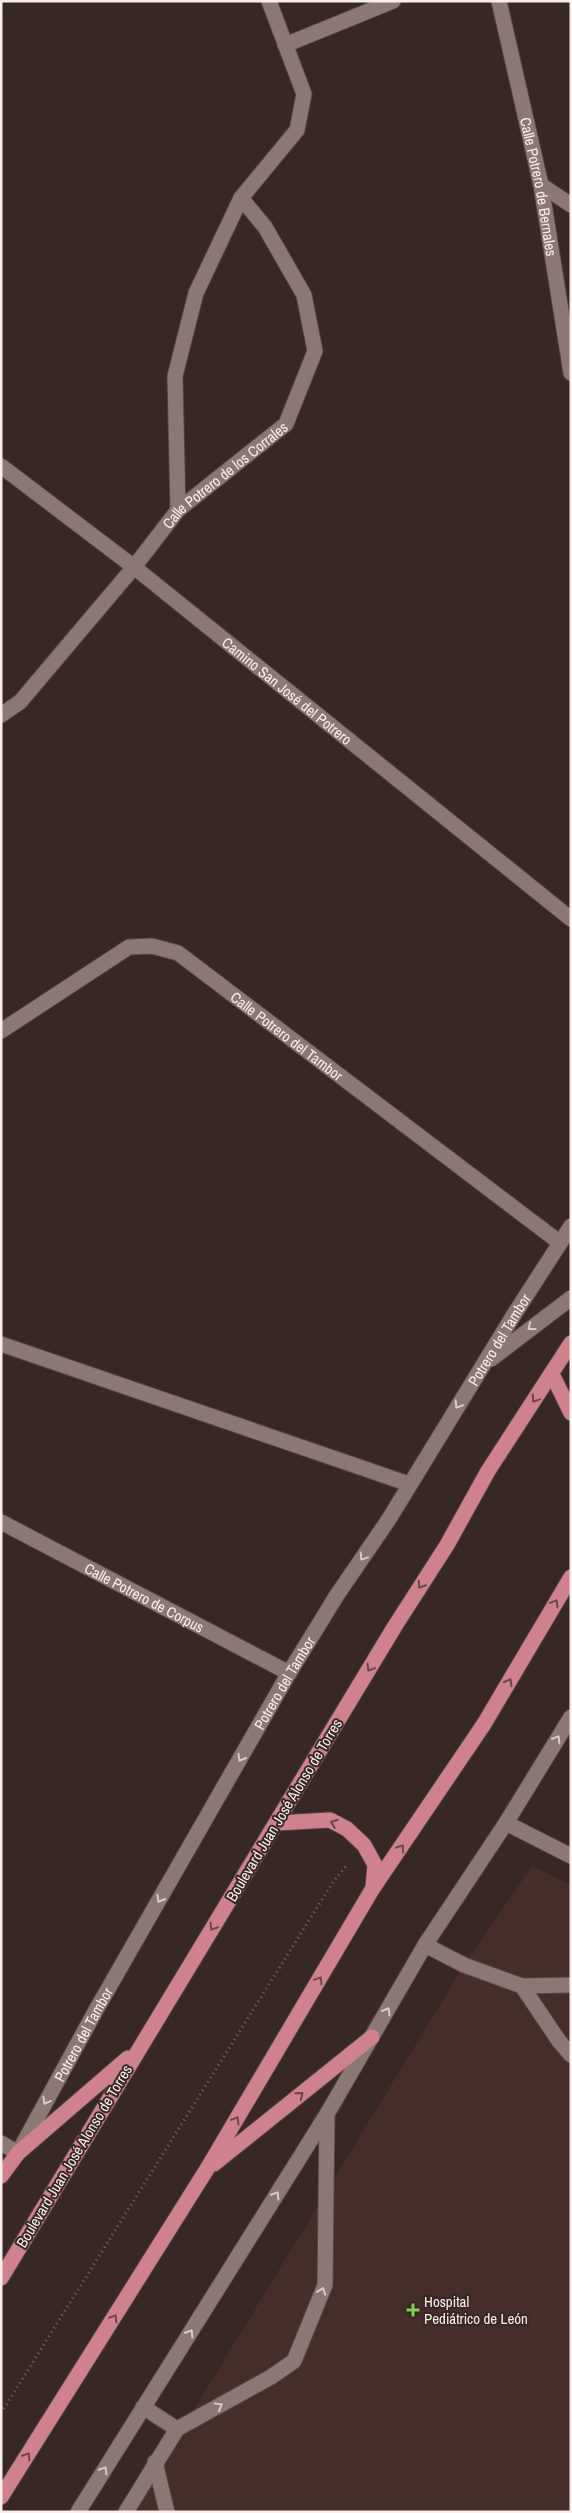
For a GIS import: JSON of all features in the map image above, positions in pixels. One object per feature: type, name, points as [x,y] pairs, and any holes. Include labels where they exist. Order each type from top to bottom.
[{"type":"main road","name":"Boulevard Juan José Alonso de Torres","points":[[1,2278],[137,2050],[395,1626],[447,1545],[488,1471],[571,1344]]},
{"type":"main road","points":[[552,1374],[571,1413]]},
{"type":"main road","points":[[1,2497],[207,2169],[373,1888],[484,1724],[571,1577]]},
{"type":"main road","points":[[276,1823],[330,1820],[347,1829],[364,1845],[375,1865],[373,1888]]},
{"type":"main road","points":[[207,2169],[372,2037]]},
{"type":"main road","points":[[1,2176],[18,2152],[137,2050]]},
{"type":"street","points":[[178,510],[175,376],[196,292],[241,198],[296,130],[304,94],[269,1]]},
{"type":"street","points":[[285,45],[393,1]]},
{"type":"street","name":"Calle Potrero de Bernales","points":[[499,1],[541,185],[571,373]]},
{"type":"street","points":[[541,185],[571,205]]},
{"type":"street","name":"Calle Potrero de los Corrales","points":[[1,716],[20,702],[134,567],[178,510],[286,424],[315,351],[304,295],[265,227],[241,198]]},
{"type":"street","name":"Camino San José del Potrero","points":[[1,466],[134,567],[571,919]]},
{"type":"street","name":"Calle Potrero del Tambor","points":[[1,1032],[129,947],[152,946],[178,953],[559,1242]]},
{"type":"street","name":"Potrero del Tambor","points":[[18,2152],[96,2010],[289,1673],[337,1595],[389,1519],[559,1242],[571,1226]]},
{"type":"street","points":[[484,1364],[571,1298]]},
{"type":"street","points":[[1,1344],[409,1484]]},
{"type":"street","name":"Calle Potrero de Corpus","points":[[1,1522],[289,1673]]},
{"type":"street","points":[[78,2512],[327,2114],[425,1946],[506,1823],[571,1717]]},
{"type":"street","points":[[506,1823],[571,1856]]},
{"type":"street","points":[[425,1946],[464,1965],[522,1986],[571,1985]]},
{"type":"street","points":[[522,1986],[559,2041],[571,2055]]},
{"type":"street","points":[[126,2512],[176,2430],[271,2377],[294,2360],[325,2286],[327,2114]]},
{"type":"street","points":[[1,2143],[18,2152]]},
{"type":"street","points":[[143,2407],[176,2430]]},
{"type":"street","points":[[155,2462],[167,2512]]},
{"type":"path","points":[[1,2413],[333,1882],[364,1845]]},
{"type":"shaded area","name":"Hospital Pediátrico de León","points":[[532,1866],[571,1885],[571,2512],[132,2512],[464,1965]]},
{"type":"place","name":"Hospital Pediátrico de León","points":[[413,2310]]}]
